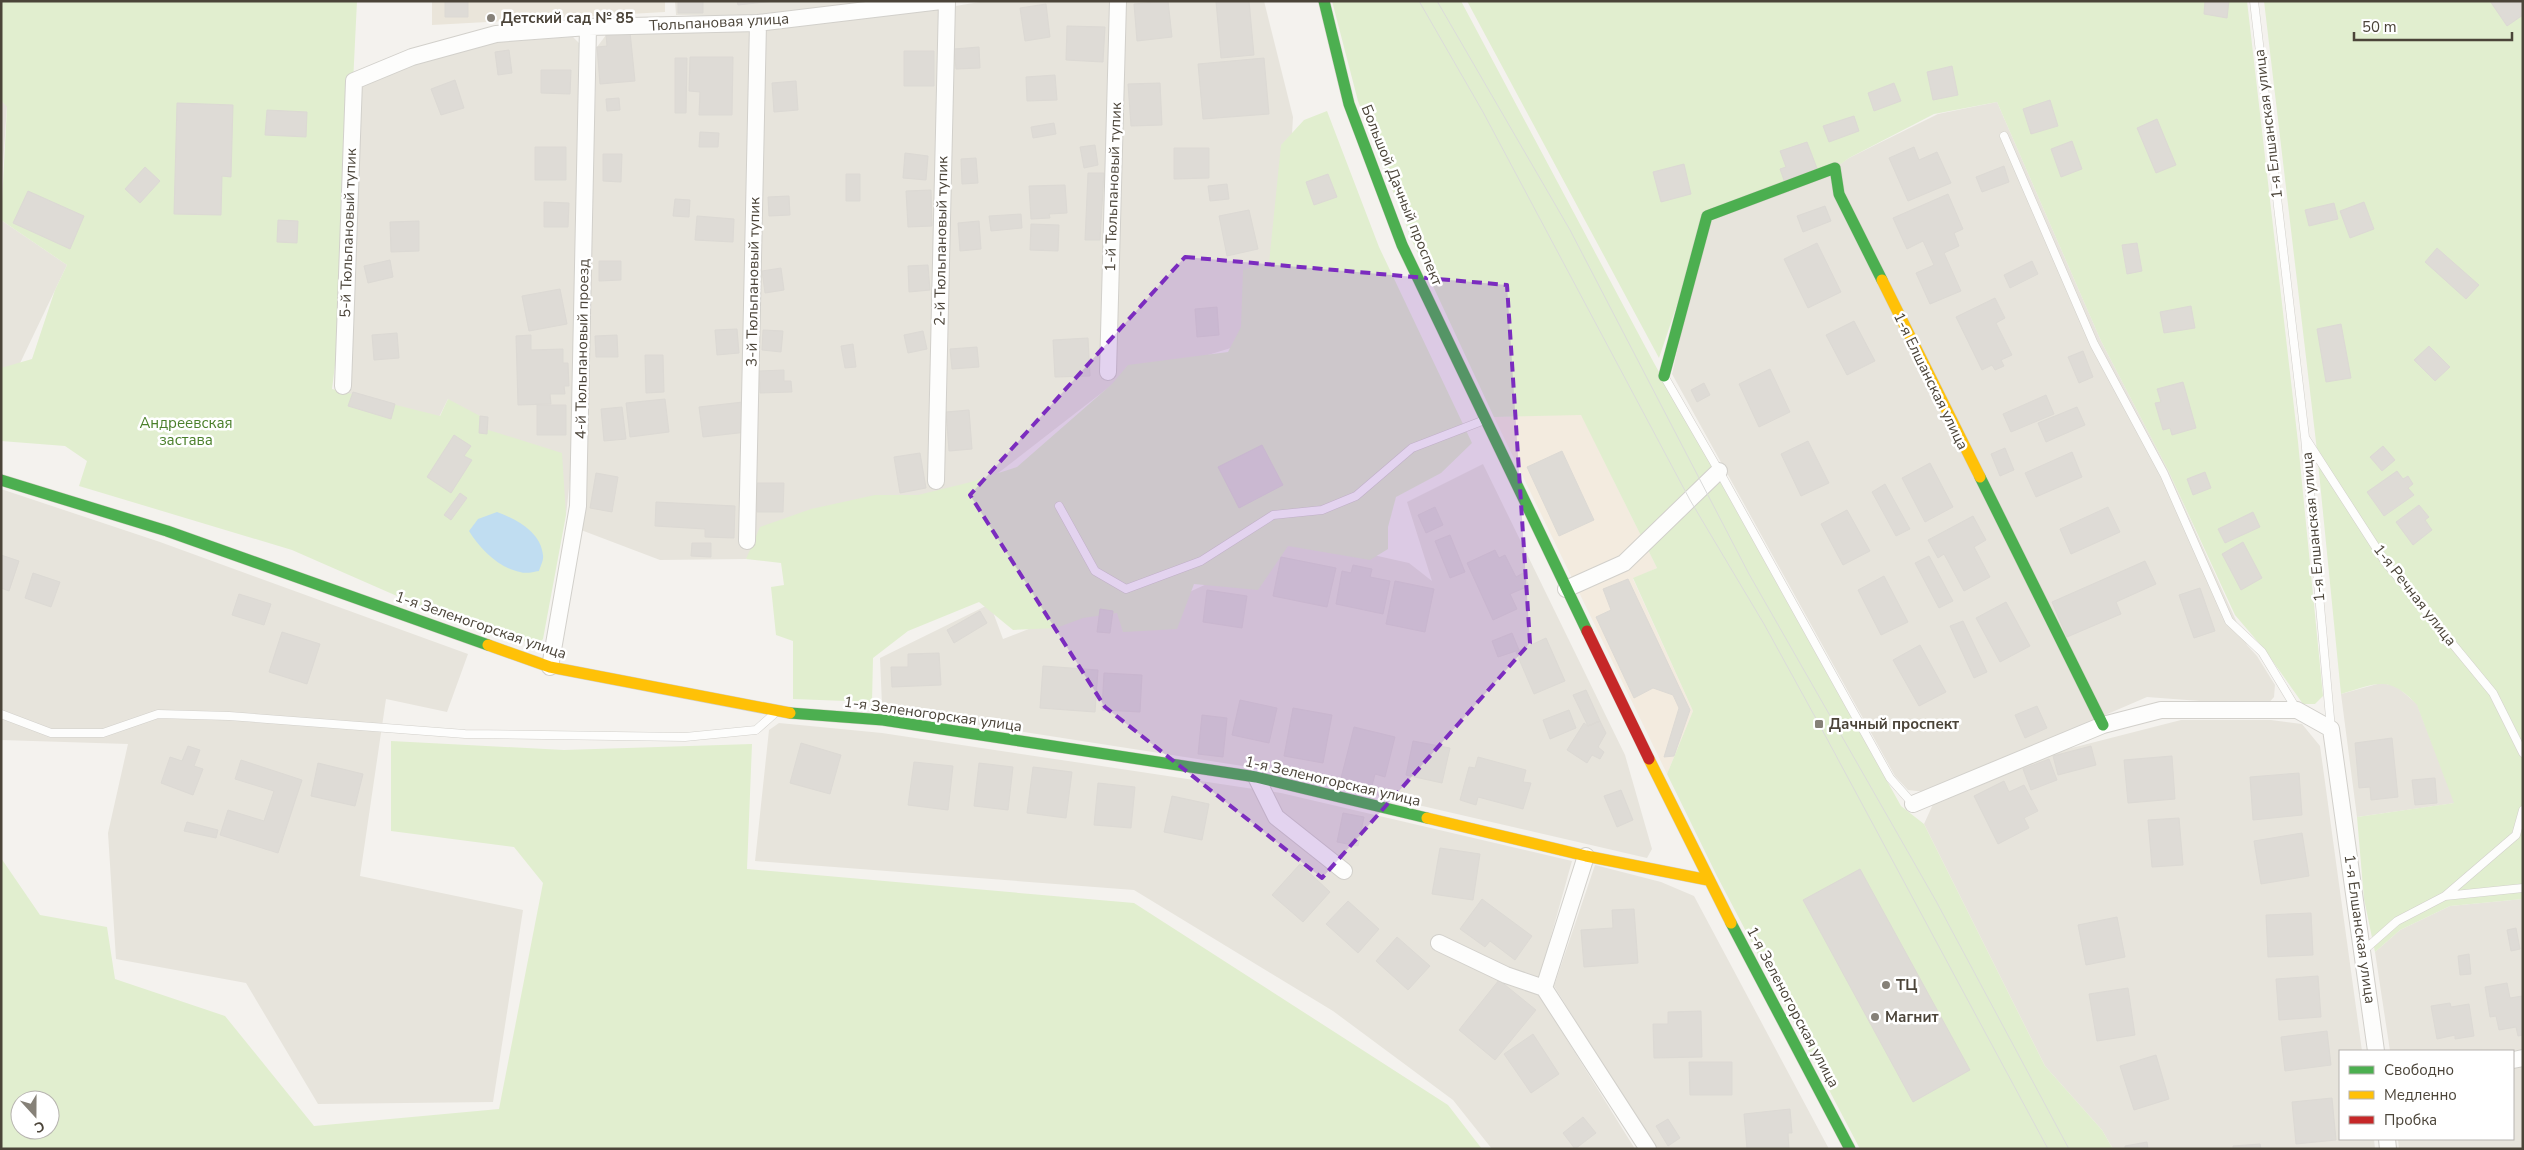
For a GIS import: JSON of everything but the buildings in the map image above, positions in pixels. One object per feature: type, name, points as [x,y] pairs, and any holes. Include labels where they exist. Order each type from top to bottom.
[{"type":"street","name":"Тюльпановая улица","points":[[354,81],[412,57],[496,34],[588,27],[758,23],[942,1]]},
{"type":"street","name":"2-й Тюльпановый тупик","points":[[936,481],[946,1]]},
{"type":"street","name":"1-й Тюльпановый тупик","points":[[1108,372],[1118,1]]},
{"type":"street","name":"Большой Дачный проспект","points":[[1324,1],[1349,104],[1402,246],[1484,420]]},
{"type":"street","name":"3-й Тюльпановый тупик","points":[[747,541],[758,23]]},
{"type":"street","name":"4-й Тюльпановый проезд","points":[[550,667],[578,506],[588,27]]},
{"type":"street","name":"5-й Тюльпановый тупик","points":[[342,386],[354,81]]},
{"type":"street","name":"1-я Елшанская улица","points":[[1664,376],[1707,216],[1834,168],[1839,194],[2103,724]]},
{"type":"street","name":"1-я Зеленогорская улица","points":[[1484,420],[1708,880],[1850,1149]]},
{"type":"street","points":[[1566,590],[1624,563],[1719,471]]},
{"type":"street","name":"1-я Зеленогорская улица","points":[[1,480],[167,531],[550,667],[777,712],[883,720],[1256,777],[1586,856],[1708,880]]},
{"type":"street","points":[[1913,804],[2103,724],[2162,710],[2297,710],[2331,729]]},
{"type":"street","name":"1-я Елшанская улица","points":[[2331,729],[2376,1050]]},
{"type":"street","points":[[1256,777],[1276,817],[1344,872]]},
{"type":"street","points":[[1544,988],[1586,856]]},
{"type":"street","points":[[1439,943],[1506,975],[1544,988],[1648,1149]]},
{"type":"lane","name":"1-я Елшанская улица","points":[[2254,1],[2305,437],[2331,729]]},
{"type":"lane","points":[[2004,136],[2094,344],[2164,474],[2229,621],[2262,652],[2297,710]]},
{"type":"lane","points":[[1664,376],[1890,778],[1913,804]]},
{"type":"lane","points":[[1059,506],[1095,571],[1126,589],[1201,561],[1273,515],[1322,510],[1356,496],[1412,448],[1484,420]]},
{"type":"lane","name":"1-я Речная улица","points":[[2305,437],[2386,563],[2493,693],[2523,753]]},
{"type":"lane","points":[[1,714],[51,733],[103,733],[158,714],[229,716],[465,734],[686,737],[756,730],[777,712]]},
{"type":"lane","points":[[2363,950],[2397,921],[2445,896],[2516,835],[2523,810]]},
{"type":"lane","points":[[2445,896],[2523,888]]},
{"type":"highlighted area","points":[[1185,257],[1507,285],[1530,643],[1322,878],[1105,707],[970,495]]},
{"type":"shaded area","name":"Детский сад № 85","points":[[432,1],[665,1],[665,12],[432,25]]},
{"type":"shaded area","points":[[675,1],[873,1],[759,16],[676,15]]},
{"type":"shaded area","points":[[986,1],[1264,1],[1293,117],[1285,253],[1257,340],[1113,384],[984,484],[772,530],[746,559],[660,560],[581,530],[597,47],[606,35],[937,9]]},
{"type":"shaded area","points":[[573,37],[579,43],[573,452],[566,515],[448,399],[431,433],[335,407],[362,85],[409,66],[496,42]]},
{"type":"shaded area","points":[[1,100],[7,106],[1,194]]},
{"type":"shaded area","points":[[1997,102],[2101,341],[2168,470],[2247,645],[2257,656],[2275,685],[2274,697],[2266,706],[2147,697],[1926,792],[1908,790],[1895,776],[1672,374],[1707,216],[1834,168],[1849,158],[1938,114]]},
{"type":"shaded area","points":[[1,220],[67,265],[1,403]]},
{"type":"shaded area","points":[[1581,414],[1657,568],[1633,579],[1693,711],[1667,774],[1494,417]]},
{"type":"shaded area","points":[[1483,464],[1625,755],[1652,849],[1647,858],[1262,769],[940,719],[882,705],[880,658],[990,604],[1003,639],[1090,605],[1159,606],[1224,576],[1284,535],[1409,563],[1432,581],[1407,502]]},
{"type":"shaded area","points":[[1,489],[160,542],[468,654],[447,712],[386,699],[360,876],[523,910],[493,1102],[318,1104],[246,983],[116,959],[108,833],[128,744],[1,740]]},
{"type":"shaded area","points":[[2381,683],[2396,686],[2417,704],[2455,803],[2357,817],[2341,694]]},
{"type":"shaded area","points":[[2181,720],[2271,720],[2302,724],[2320,746],[2362,1050],[2339,1050],[2339,1140],[2374,1140],[2375,1149],[2113,1149],[2102,1130],[2045,1066],[1924,824],[1934,802],[2052,753]]},
{"type":"shaded area","points":[[779,723],[882,733],[1281,793],[1572,861],[1536,990],[1635,1149],[1492,1149],[1453,1100],[1333,1011],[1134,890],[755,861],[769,730]]},
{"type":"shaded area","points":[[1595,865],[1661,882],[1694,896],[1829,1149],[1655,1149],[1554,986]]},
{"type":"shaded area","points":[[2523,899],[2523,1050],[2390,1050],[2375,952],[2400,930],[2450,906]]},
{"type":"shaded area","points":[[2523,1063],[2523,1149],[2399,1149],[2398,1140],[2514,1140],[2514,1064]]},
{"type":"green space","name":"Андреевская застава","points":[[1,1],[357,1],[342,309],[332,389],[440,416],[448,399],[480,416],[479,427],[562,453],[566,515],[543,639],[537,645],[454,621],[292,550],[79,486],[87,461],[65,446],[1,441],[1,368],[32,359],[55,290],[67,265],[1,220],[7,107],[1,100]]},
{"type":"green space","points":[[1332,1],[1461,1],[1654,363],[1901,806],[1924,824],[2045,1066],[2102,1130],[2113,1149],[1860,1149],[1717,876],[1667,774],[1693,711],[1633,578],[1657,568],[1581,415],[1494,417],[1413,243],[1358,101]]},
{"type":"green space","points":[[1467,1],[2247,1],[2298,442],[2323,696],[2315,704],[2303,704],[2264,649],[2235,615],[2168,470],[2101,341],[1997,102],[1934,114],[1849,158],[1835,168],[1707,216],[1659,358]]},
{"type":"green space","points":[[2264,1],[2523,1],[2523,899],[2450,906],[2400,930],[2375,952],[2364,899],[2357,817],[2454,803],[2417,705],[2407,695],[2390,685],[2382,684],[2341,694],[2316,442]]},
{"type":"green space","points":[[1327,111],[1379,247],[1472,443],[1441,473],[1396,497],[1388,527],[1388,549],[1370,560],[1288,546],[1258,590],[1194,584],[1177,629],[1123,632],[1117,613],[1083,618],[1056,628],[1013,630],[979,602],[908,631],[873,658],[872,702],[793,699],[793,641],[776,635],[771,587],[784,585],[781,563],[746,559],[760,527],[811,509],[875,495],[918,495],[971,482],[1017,467],[1112,384],[1128,365],[1228,352],[1241,327],[1243,270],[1269,263],[1281,145],[1304,120]]},
{"type":"green space","points":[[391,741],[564,750],[752,744],[747,869],[1134,903],[1448,1105],[1482,1149],[1,1149],[1,858],[40,915],[107,927],[115,979],[225,1016],[314,1126],[499,1109],[543,883],[514,847],[391,831]]},
{"type":"water","points":[[497,512],[512,518],[533,533],[538,540],[543,557],[539,571],[522,573],[512,570],[491,557],[473,538],[469,531],[478,519]]},
{"type":"tram line","points":[[1419,1],[1483,112],[1690,500],[1764,624],[1819,724],[2048,1149]]},
{"type":"tram line","points":[[1437,1],[1570,230],[1749,574],[1936,901],[2069,1149]]},
{"type":"traffic: fast","points":[[1324,1],[1349,104],[1402,245],[1587,631]]},
{"type":"traffic: fast","points":[[1664,376],[1707,216],[1835,168],[1839,194],[1882,280]]},
{"type":"traffic: fast","points":[[1980,477],[2103,725]]},
{"type":"traffic: fast","points":[[1,480],[167,531],[488,645]]},
{"type":"traffic: fast","points":[[790,713],[883,720],[1256,777],[1427,818]]},
{"type":"traffic: fast","points":[[1731,923],[1850,1149]]},
{"type":"traffic: slow","points":[[1882,280],[1980,477]]},
{"type":"traffic: slow","points":[[488,645],[550,667],[790,713]]},
{"type":"traffic: slow","points":[[1649,759],[1731,923]]},
{"type":"traffic: slow","points":[[1427,818],[1586,856],[1708,880]]},
{"type":"traffic: jam","points":[[1587,631],[1649,759]]},
{"type":"place","name":"Детский сад № 85","points":[[491,18]]},
{"type":"place","name":"Дачный проспект","points":[[1819,724]]},
{"type":"place","name":"ТЦ","points":[[1886,985]]},
{"type":"place","name":"Магнит","points":[[1875,1017]]}]
